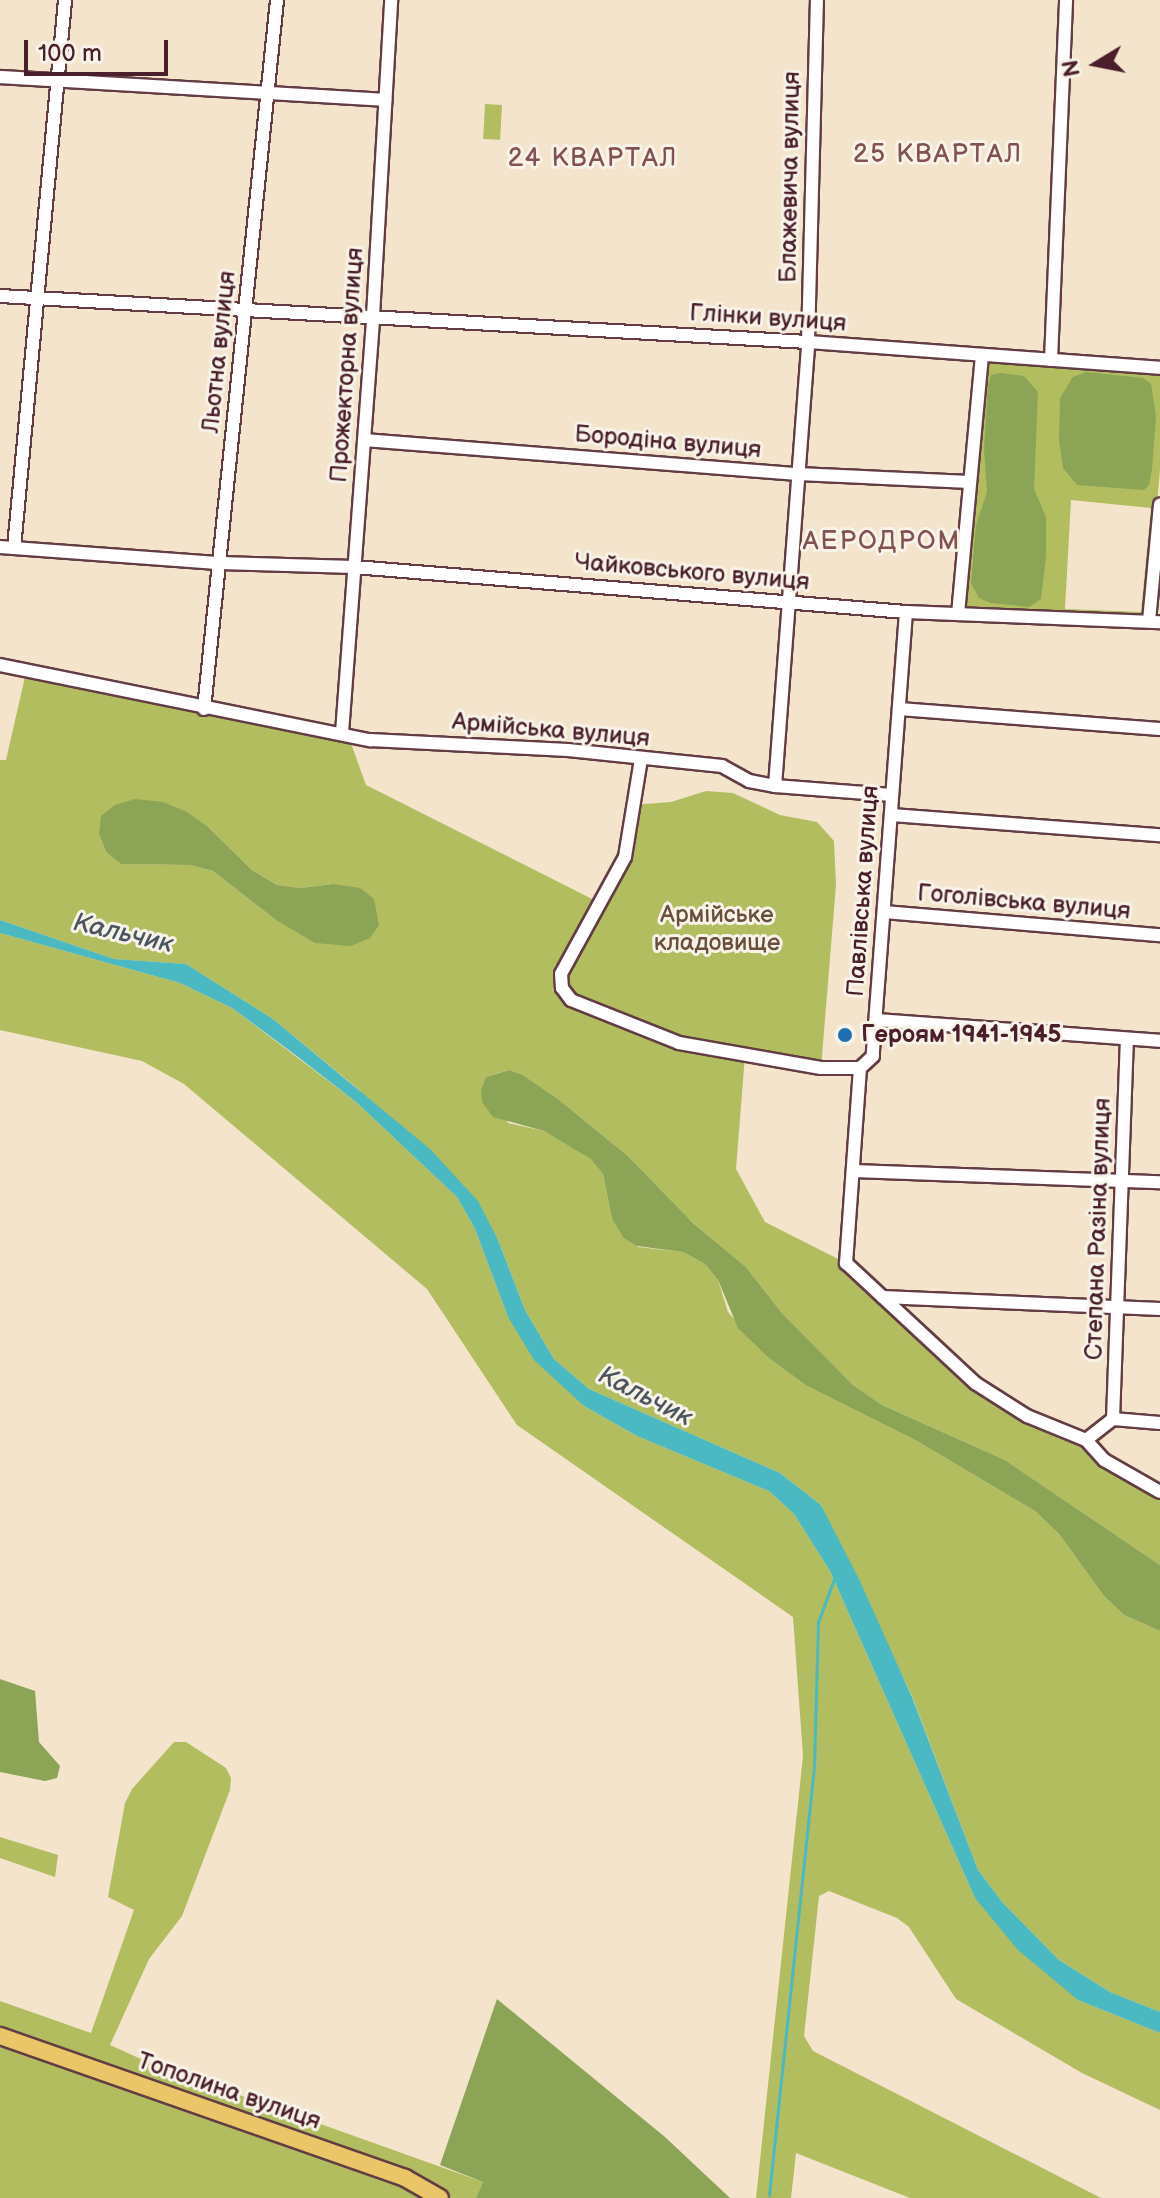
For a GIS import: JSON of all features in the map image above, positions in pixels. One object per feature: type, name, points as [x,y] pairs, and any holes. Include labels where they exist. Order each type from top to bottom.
[{"type":"main road","name":"Тополина вулиця","points":[[0,2036],[405,2178],[440,2198]]},
{"type":"street","points":[[7,548],[37,298],[65,0]]},
{"type":"street","name":"Льотна вулиця","points":[[204,709],[277,0]]},
{"type":"street","name":"Прожекторна вулиця","points":[[342,733],[373,316],[391,0]]},
{"type":"street","name":"Блажевича вулиця","points":[[775,786],[808,342],[817,0]]},
{"type":"street","points":[[1051,360],[1066,0]]},
{"type":"street","points":[[0,77],[385,100]]},
{"type":"street","name":"Глінки вулиця","points":[[0,296],[808,342],[1160,368]]},
{"type":"street","points":[[958,614],[982,355]]},
{"type":"street","name":"Бородіна вулиця","points":[[364,440],[798,474],[970,482]]},
{"type":"street","points":[[1155,622],[1160,505]]},
{"type":"street","name":"Чайковського вулиця","points":[[7,548],[220,563],[354,567],[906,612],[1155,622]]},
{"type":"street","name":"Павлівська вулиця","points":[[883,1297],[846,1263],[860,1068],[873,1056],[906,612]]},
{"type":"street","name":"Армійська вулиця","points":[[0,665],[204,709],[370,740],[523,747],[722,766],[749,781],[775,786],[892,795]]},
{"type":"street","points":[[899,709],[1160,729]]},
{"type":"street","points":[[641,759],[625,857],[561,974],[562,988],[571,1000],[679,1043],[821,1068],[860,1068]]},
{"type":"street","points":[[891,815],[1160,835]]},
{"type":"street","name":"Гоголівська вулиця","points":[[884,912],[1160,935]]},
{"type":"street","points":[[876,1020],[1160,1041]]},
{"type":"street","name":"Степана Разіна вулиця","points":[[1113,1419],[1127,1039]]},
{"type":"street","points":[[853,1171],[1160,1182]]},
{"type":"street","points":[[883,1297],[1160,1309]]},
{"type":"street","points":[[883,1297],[975,1383],[1027,1416],[1086,1440],[1104,1460],[1160,1492]]},
{"type":"street","points":[[1086,1440],[1113,1419],[1160,1423]]},
{"type":"green space","points":[[485,104],[502,105],[500,140],[483,139]]},
{"type":"green space","points":[[985,358],[1160,371],[1160,470],[1147,618],[961,611]],"holes":[[[1071,500],[1151,508],[1141,612],[1065,609]]]},
{"type":"green space","points":[[1086,372],[1143,378],[1151,384],[1156,416],[1152,469],[1149,485],[1144,490],[1077,485],[1063,468],[1059,440],[1060,398],[1073,377]]},
{"type":"green space","points":[[991,375],[1024,376],[1038,392],[1034,489],[1046,517],[1046,557],[1041,599],[1029,607],[991,603],[979,598],[971,583],[976,525],[987,492],[984,449],[988,384]]},
{"type":"green space","name":"Армійське кладовище","points":[[27,668],[348,735],[366,785],[598,902],[625,857],[632,805],[671,802],[706,791],[733,793],[780,815],[817,822],[834,841],[836,885],[821,1068],[745,1055],[736,1169],[765,1222],[846,1263],[975,1383],[1027,1416],[1086,1440],[1104,1460],[1160,1492],[1160,1565],[1005,1460],[882,1405],[853,1385],[781,1312],[746,1267],[694,1224],[628,1156],[558,1099],[523,1075],[508,1070],[486,1077],[481,1089],[508,1123],[544,1131],[591,1158],[603,1174],[612,1219],[638,1247],[683,1252],[705,1264],[718,1280],[728,1312],[770,1359],[807,1386],[917,1441],[1035,1511],[1059,1534],[1104,1596],[1124,1615],[1160,1631],[1160,2012],[1110,1992],[1059,1960],[1003,1903],[978,1870],[912,1696],[821,1505],[780,1473],[589,1389],[554,1359],[525,1310],[498,1240],[357,1088],[273,1019],[186,964],[114,959],[0,920],[0,760],[6,760]],"holes":[[[208,827],[252,870],[277,885],[300,888],[333,884],[276,920],[213,871],[190,865],[121,864],[106,852],[99,834]]]},
{"type":"green space","points":[[135,799],[163,802],[187,812],[208,827],[252,870],[277,885],[300,888],[333,884],[360,888],[374,899],[379,925],[370,938],[351,946],[315,943],[276,920],[213,871],[190,865],[121,864],[106,852],[99,834],[101,816],[115,805]]},
{"type":"green space","points":[[0,933],[180,983],[232,1008],[356,1102],[457,1197],[475,1229],[508,1317],[584,1406],[637,1436],[769,1491],[794,1514],[830,1571],[975,1898],[1078,2000],[1160,2033],[1160,2110],[1082,2073],[956,1999],[909,1927],[897,1918],[829,1891],[819,1896],[804,2036],[813,2051],[1101,2198],[910,2198],[796,2153],[791,2198],[756,2198],[803,1756],[793,1617],[517,1425],[427,1289],[184,1084],[142,1061],[0,1030]]},
{"type":"green space","points":[[509,1070],[523,1075],[558,1099],[628,1156],[694,1224],[746,1267],[781,1312],[853,1385],[882,1405],[1005,1460],[1160,1565],[1160,1631],[1124,1615],[1104,1596],[1059,1534],[1035,1511],[917,1441],[807,1386],[770,1359],[738,1328],[718,1280],[705,1264],[683,1252],[637,1246],[624,1238],[612,1219],[603,1174],[591,1159],[544,1131],[493,1117],[482,1102],[481,1089],[486,1077]]},
{"type":"green space","points":[[0,1679],[35,1691],[39,1742],[60,1766],[57,1778],[45,1781],[0,1772]]},
{"type":"green space","points":[[174,1742],[186,1742],[226,1768],[231,1778],[230,1790],[182,1916],[149,1959],[110,2045],[152,2064],[483,2182],[476,2198],[0,2198],[0,2001],[91,2033],[134,1910],[108,1897],[125,1803],[132,1789]]},
{"type":"green space","points":[[0,1837],[58,1855],[55,1877],[0,1858]]},
{"type":"green space","points":[[497,1999],[665,2137],[730,2198],[476,2198],[483,2182],[440,2165]]},
{"type":"water","points":[[0,920],[114,959],[186,964],[273,1019],[430,1149],[478,1201],[498,1240],[525,1310],[554,1359],[589,1389],[780,1473],[821,1505],[859,1579],[912,1697],[978,1870],[1003,1903],[1059,1960],[1110,1992],[1160,2012],[1160,2033],[1078,2000],[1018,1950],[975,1898],[830,1571],[794,1514],[769,1491],[637,1436],[584,1406],[534,1360],[508,1317],[475,1229],[457,1197],[356,1102],[298,1057],[232,1008],[180,983],[0,933]]},
{"type":"waterway","points":[[769,2195],[814,1766],[818,1622],[835,1576]]},
{"type":"place","name":"Героям 1941-1945","points":[[845,1035]]},
{"type":"district","name":"25 КВАРТАЛ","points":[[938,155]]},
{"type":"district","name":"24 КВАРТАЛ","points":[[593,159]]},
{"type":"district","name":"АЕРОДРОМ","points":[[882,542]]},
{"type":"water label","name":"Кальчик","points":[[123,934]]},
{"type":"water label","name":"Кальчик","points":[[645,1397]]}]
